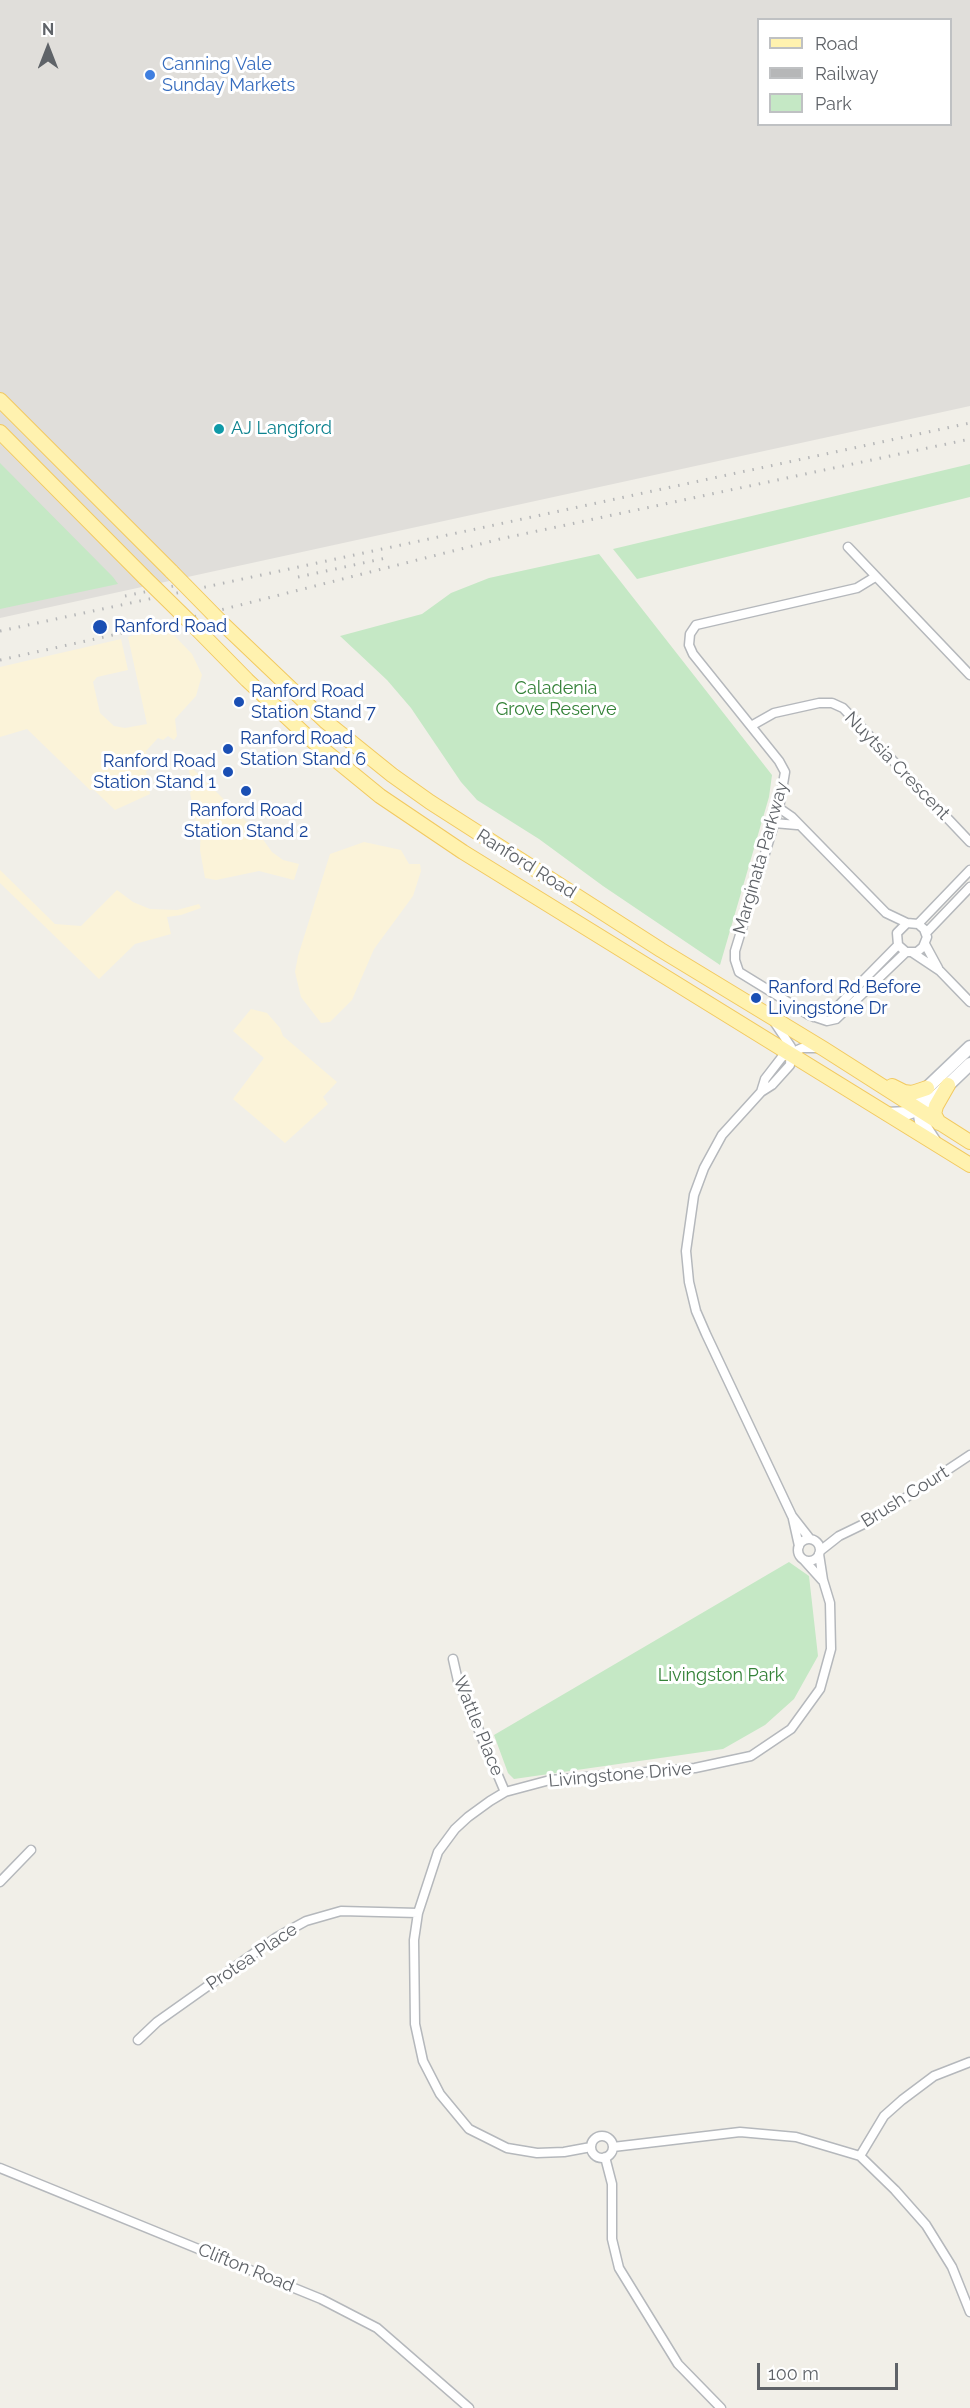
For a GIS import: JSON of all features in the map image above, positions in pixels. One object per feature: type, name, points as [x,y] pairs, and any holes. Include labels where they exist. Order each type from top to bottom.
[{"type":"main road","name":"Ranford Road","points":[[0,400],[221,622],[325,721],[392,775],[468,827],[661,950],[824,1048],[970,1142]]},
{"type":"main road","name":"Ranford Road","points":[[0,432],[301,731],[380,796],[462,852],[765,1040],[787,1056],[970,1165]]},
{"type":"main road","points":[[860,1071],[904,1092],[916,1092],[927,1088]]},
{"type":"main road","points":[[939,1123],[934,1114],[948,1085]]},
{"type":"street","points":[[848,548],[970,675]]},
{"type":"street","name":"Marginata Parkway","points":[[813,1017],[739,972],[735,960],[735,951],[779,808],[785,772],[779,761],[693,654],[689,645],[690,633],[696,625],[857,588],[875,577]]},
{"type":"street","name":"Nuytsia Crescent","points":[[751,726],[774,713],[819,703],[843,708],[970,842]]},
{"type":"street","points":[[779,808],[792,817],[797,825],[886,913],[897,933],[898,945],[835,1009],[813,1017]]},
{"type":"street","points":[[774,823],[797,825]]},
{"type":"street","points":[[918,924],[970,870]]},
{"type":"street","points":[[940,971],[925,944],[926,933],[970,887]]},
{"type":"street","points":[[886,913],[907,923],[918,924],[926,933]]},
{"type":"street","points":[[897,933],[907,923]]},
{"type":"street","points":[[813,1017],[827,1021],[836,1019],[910,952],[920,950],[925,944]]},
{"type":"street","points":[[898,945],[940,971],[970,1002]]},
{"type":"street","points":[[766,1013],[787,1040],[788,1069],[772,1085],[761,1092],[722,1135],[704,1168],[694,1195],[686,1251],[689,1282],[696,1311],[792,1516],[800,1556],[804,1560],[813,1560],[820,1552],[792,1516]]},
{"type":"street","points":[[761,1092],[765,1079],[787,1056],[809,1047],[824,1048]]},
{"type":"street","points":[[939,1146],[926,1131],[918,1110],[922,1096],[927,1088],[970,1047]]},
{"type":"street","points":[[886,1114],[918,1110],[930,1102],[970,1064]]},
{"type":"street","name":"Brush Court","points":[[820,1552],[839,1536],[872,1520],[970,1455]]},
{"type":"street","name":"Brush Court","points":[[812,1540],[839,1536]]},
{"type":"street","points":[[799,1546],[805,1540],[812,1540]]},
{"type":"street","name":"Livingstone Drive","points":[[591,2147],[564,2152],[537,2153],[507,2148],[469,2129],[440,2094],[423,2061],[415,2024],[414,1940],[417,1912],[438,1852],[455,1829],[468,1817],[505,1792],[550,1780],[695,1768],[751,1756],[790,1729],[820,1689],[831,1648],[830,1603],[823,1580],[820,1552]]},
{"type":"street","name":"Livingstone Drive","points":[[804,1560],[823,1580]]},
{"type":"street","name":"Wattle Place","points":[[453,1659],[458,1681],[505,1792]]},
{"type":"street","points":[[0,1882],[31,1850]]},
{"type":"street","name":"Protea Place","points":[[138,2040],[157,2022],[277,1937],[306,1921],[341,1911],[417,1912]]},
{"type":"street","points":[[860,2156],[884,2116],[902,2100],[934,2076],[970,2062]]},
{"type":"street","points":[[613,2147],[741,2132],[796,2137],[860,2156],[926,2225],[952,2267],[970,2312]]},
{"type":"street","points":[[602,2136],[611,2142],[613,2147],[610,2154],[605,2157],[595,2156],[591,2147],[592,2142],[602,2136]]},
{"type":"street","points":[[605,2157],[612,2184],[612,2239],[619,2268],[678,2364],[721,2408]]},
{"type":"street","name":"Clifton Road","points":[[0,2169],[321,2299],[377,2328],[469,2408]]},
{"type":"shaded area","points":[[0,0],[970,0],[970,406],[0,618]]},
{"type":"green space","points":[[0,463],[113,577],[118,584],[0,609]]},
{"type":"green space","points":[[970,464],[970,497],[637,579],[613,549]]},
{"type":"green space","name":"Caladenia Grove Reserve","points":[[599,554],[772,775],[769,797],[720,965],[603,886],[539,839],[477,800],[461,782],[411,708],[387,680],[340,636],[422,614],[451,593],[489,578]]},
{"type":"green space","name":"Livingston Park","points":[[789,1562],[809,1576],[818,1656],[794,1699],[765,1725],[723,1749],[514,1779],[508,1773],[494,1735]]},
{"type":"sand","points":[[166,627],[192,654],[202,675],[196,696],[175,719],[177,736],[174,740],[168,736],[163,740],[158,738],[146,751],[150,769],[146,771],[150,794],[115,810],[94,790],[90,790],[27,729],[0,737],[0,667],[121,639],[128,670],[97,677],[93,682],[100,713],[114,726],[125,728],[147,724],[128,637]]},
{"type":"sand","points":[[192,768],[259,834],[272,852],[283,860],[299,864],[294,880],[259,871],[216,880],[205,878],[200,850],[201,827],[196,822],[190,793],[192,790],[189,770]]},
{"type":"sand","points":[[364,842],[401,850],[409,864],[420,864],[421,871],[413,896],[374,949],[352,1000],[330,1022],[321,1023],[301,997],[295,972],[298,956],[330,854]]},
{"type":"sand","points":[[0,870],[55,924],[81,926],[117,890],[133,902],[150,909],[177,910],[199,904],[201,908],[167,917],[171,934],[135,944],[99,979],[0,883]]},
{"type":"sand","points":[[251,1009],[267,1013],[280,1028],[283,1036],[337,1082],[323,1097],[328,1104],[285,1143],[233,1099],[264,1058],[233,1031]]},
{"type":"railway","points":[[0,631],[970,423]]},
{"type":"railway","points":[[0,660],[181,620],[500,539],[970,439]]},
{"type":"railway","points":[[298,577],[386,558]]},
{"type":"railway","points":[[125,596],[193,582]]},
{"type":"place","name":"Canning Vale Sunday Markets","points":[[150,75]]},
{"type":"place","name":"AJ Langford","points":[[219,429]]},
{"type":"place","name":"Ranford Road","points":[[100,627]]},
{"type":"place","name":"Ranford Road Station Stand 7","points":[[239,702]]},
{"type":"place","name":"Ranford Road Station Stand 6","points":[[228,749]]},
{"type":"place","name":"Ranford Road Station Stand 1","points":[[228,772]]},
{"type":"place","name":"Ranford Road Station Stand 2","points":[[246,791]]},
{"type":"place","name":"Ranford Rd Before Livingstone Dr","points":[[756,998]]}]
